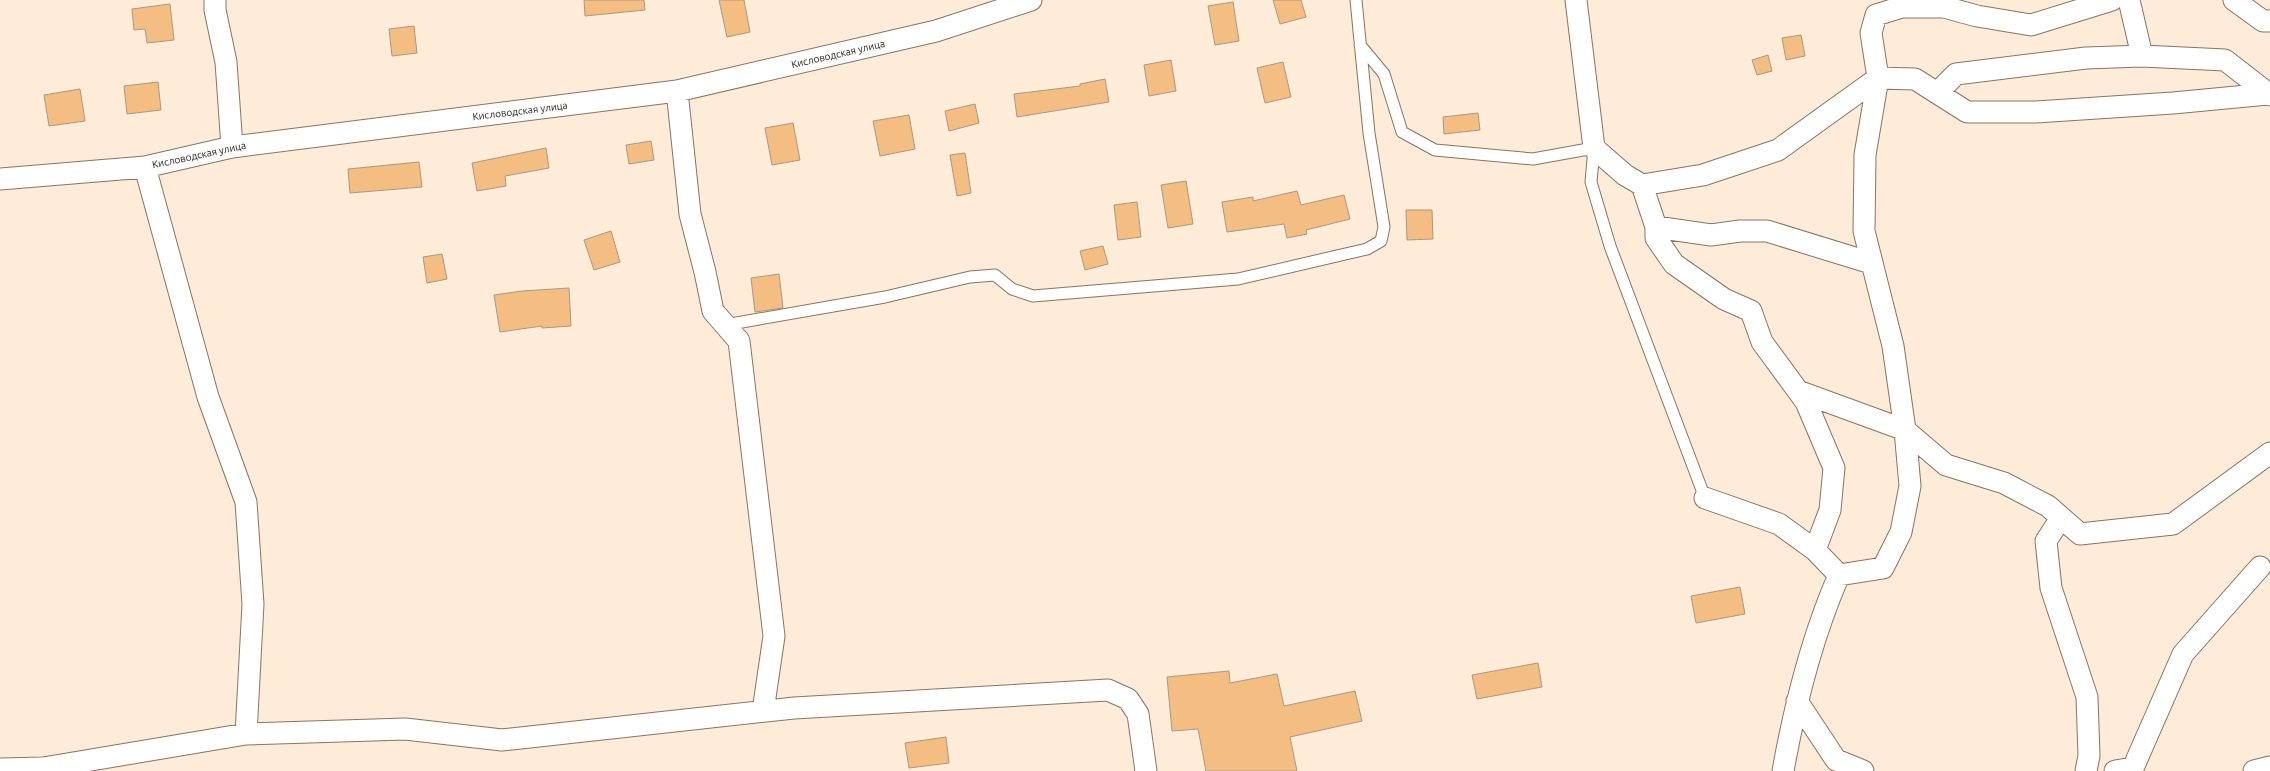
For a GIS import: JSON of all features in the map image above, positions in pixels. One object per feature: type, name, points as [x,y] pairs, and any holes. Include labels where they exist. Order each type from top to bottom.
[{"type":"street","points":[[215,0],[215,10],[226,62],[232,147]]},
{"type":"street","name":"Кисловодская улица","points":[[0,179],[145,167],[232,147],[677,92],[936,31],[1031,0]]},
{"type":"street","points":[[1576,0],[1594,148],[1625,175],[1642,185],[1703,175],[1778,150],[1878,78],[1915,79],[1967,112],[2036,112],[2173,103],[2269,94]]},
{"type":"street","points":[[1839,575],[1883,568],[1901,532],[1910,486],[1905,430],[1893,346],[1864,231],[1865,155],[1878,78],[1871,33],[1876,15],[1902,7],[1946,3],[1977,16],[2031,25],[2112,0]]},
{"type":"street","points":[[2129,0],[2142,56]]},
{"type":"street","points":[[2234,0],[2263,21],[2270,21]]},
{"type":"street","points":[[1937,93],[1956,74],[2086,58],[2142,56],[2225,60],[2269,94]]},
{"type":"street","points":[[677,92],[690,214],[705,272],[712,311],[739,341],[774,636],[763,711]]},
{"type":"street","points":[[145,167],[208,397],[246,502],[253,604],[246,734]]},
{"type":"street","points":[[1642,185],[1656,227],[1656,238],[1674,264],[1724,299],[1751,311],[1762,342],[1806,402],[1834,468],[1830,510],[1815,550]]},
{"type":"street","points":[[1656,227],[1711,235],[1740,231],[1767,231],[1871,263]]},
{"type":"street","points":[[1798,391],[1905,430],[1946,465],[2004,482],[2048,506],[2080,534],[2173,524],[2270,453]]},
{"type":"street","points":[[1705,498],[1779,524],[1815,550],[1839,575]]},
{"type":"street","points":[[2061,518],[2046,541],[2050,588],[2087,697],[2089,756],[2086,771]]},
{"type":"street","points":[[2115,771],[2133,768],[2183,654],[2260,567]]},
{"type":"street","points":[[1783,771],[1797,701],[1825,606],[1839,575]]},
{"type":"street","points":[[0,769],[43,768],[246,734],[405,729],[502,740],[763,711],[1108,690],[1128,699],[1138,714],[1146,771]]},
{"type":"street","points":[[1797,701],[1836,760],[1863,771]]},
{"type":"street","points":[[2254,771],[2270,767]]},
{"type":"lane","points":[[725,325],[885,297],[970,277],[995,275],[1012,289],[1033,296],[1238,279],[1367,249],[1381,241],[1384,227],[1369,133],[1356,0]]},
{"type":"lane","points":[[1360,45],[1384,74],[1402,132],[1435,150],[1533,159],[1594,148],[1591,182],[1610,246],[1705,498]]},
{"type":"building","points":[[584,0],[644,0],[645,10],[585,16]]},
{"type":"building","points":[[719,0],[744,0],[750,32],[727,37]]},
{"type":"building","points":[[1273,0],[1301,0],[1306,17],[1280,24]]},
{"type":"building","points":[[1233,2],[1239,41],[1215,45],[1208,6]]},
{"type":"building","points":[[170,4],[174,40],[147,43],[145,29],[134,30],[132,9]]},
{"type":"building","points":[[414,26],[417,53],[392,56],[389,29]]},
{"type":"building","points":[[1801,35],[1805,56],[1786,60],[1782,38]]},
{"type":"building","points":[[1768,55],[1772,71],[1757,75],[1752,60]]},
{"type":"building","points":[[1171,60],[1176,91],[1149,96],[1144,65]]},
{"type":"building","points":[[1283,62],[1291,97],[1265,103],[1257,68]]},
{"type":"building","points":[[1105,79],[1109,102],[1017,117],[1014,94],[1080,86],[1080,84]]},
{"type":"building","points":[[158,82],[161,110],[127,114],[124,86]]},
{"type":"building","points":[[80,89],[85,121],[49,126],[44,95]]},
{"type":"building","points":[[975,104],[979,123],[949,131],[945,111]]},
{"type":"building","points":[[1478,113],[1480,130],[1444,134],[1443,117]]},
{"type":"building","points":[[909,115],[915,149],[880,156],[873,121]]},
{"type":"building","points":[[793,123],[800,160],[772,165],[765,128]]},
{"type":"building","points":[[651,141],[654,160],[629,164],[626,145]]},
{"type":"building","points":[[546,148],[549,168],[505,176],[506,186],[477,191],[472,163]]},
{"type":"building","points":[[965,153],[971,193],[957,196],[950,155]]},
{"type":"building","points":[[419,162],[422,187],[350,193],[348,169]]},
{"type":"building","points":[[1186,181],[1193,224],[1168,228],[1161,185]]},
{"type":"building","points":[[1297,191],[1301,205],[1344,195],[1350,219],[1306,230],[1307,234],[1287,238],[1284,224],[1227,232],[1222,202],[1253,197],[1253,201]]},
{"type":"building","points":[[1137,202],[1141,237],[1118,240],[1114,205]]},
{"type":"building","points":[[1406,210],[1432,210],[1433,239],[1407,240]]},
{"type":"building","points":[[611,231],[620,262],[594,270],[584,240]]},
{"type":"building","points":[[1103,246],[1108,264],[1085,270],[1080,251]]},
{"type":"building","points":[[442,254],[447,279],[427,283],[423,257]]},
{"type":"building","points":[[779,274],[783,308],[755,312],[751,278]]},
{"type":"building","points":[[569,288],[571,326],[542,328],[542,326],[500,332],[494,295],[522,291]]},
{"type":"building","points":[[1740,587],[1745,614],[1696,623],[1691,596]]},
{"type":"building","points":[[1538,663],[1542,687],[1477,699],[1472,675]]},
{"type":"building","points":[[1229,671],[1230,683],[1277,674],[1284,706],[1355,691],[1362,721],[1290,737],[1297,771],[1206,771],[1198,729],[1172,731],[1167,677]]},
{"type":"building","points":[[946,737],[949,763],[909,768],[905,743]]}]
